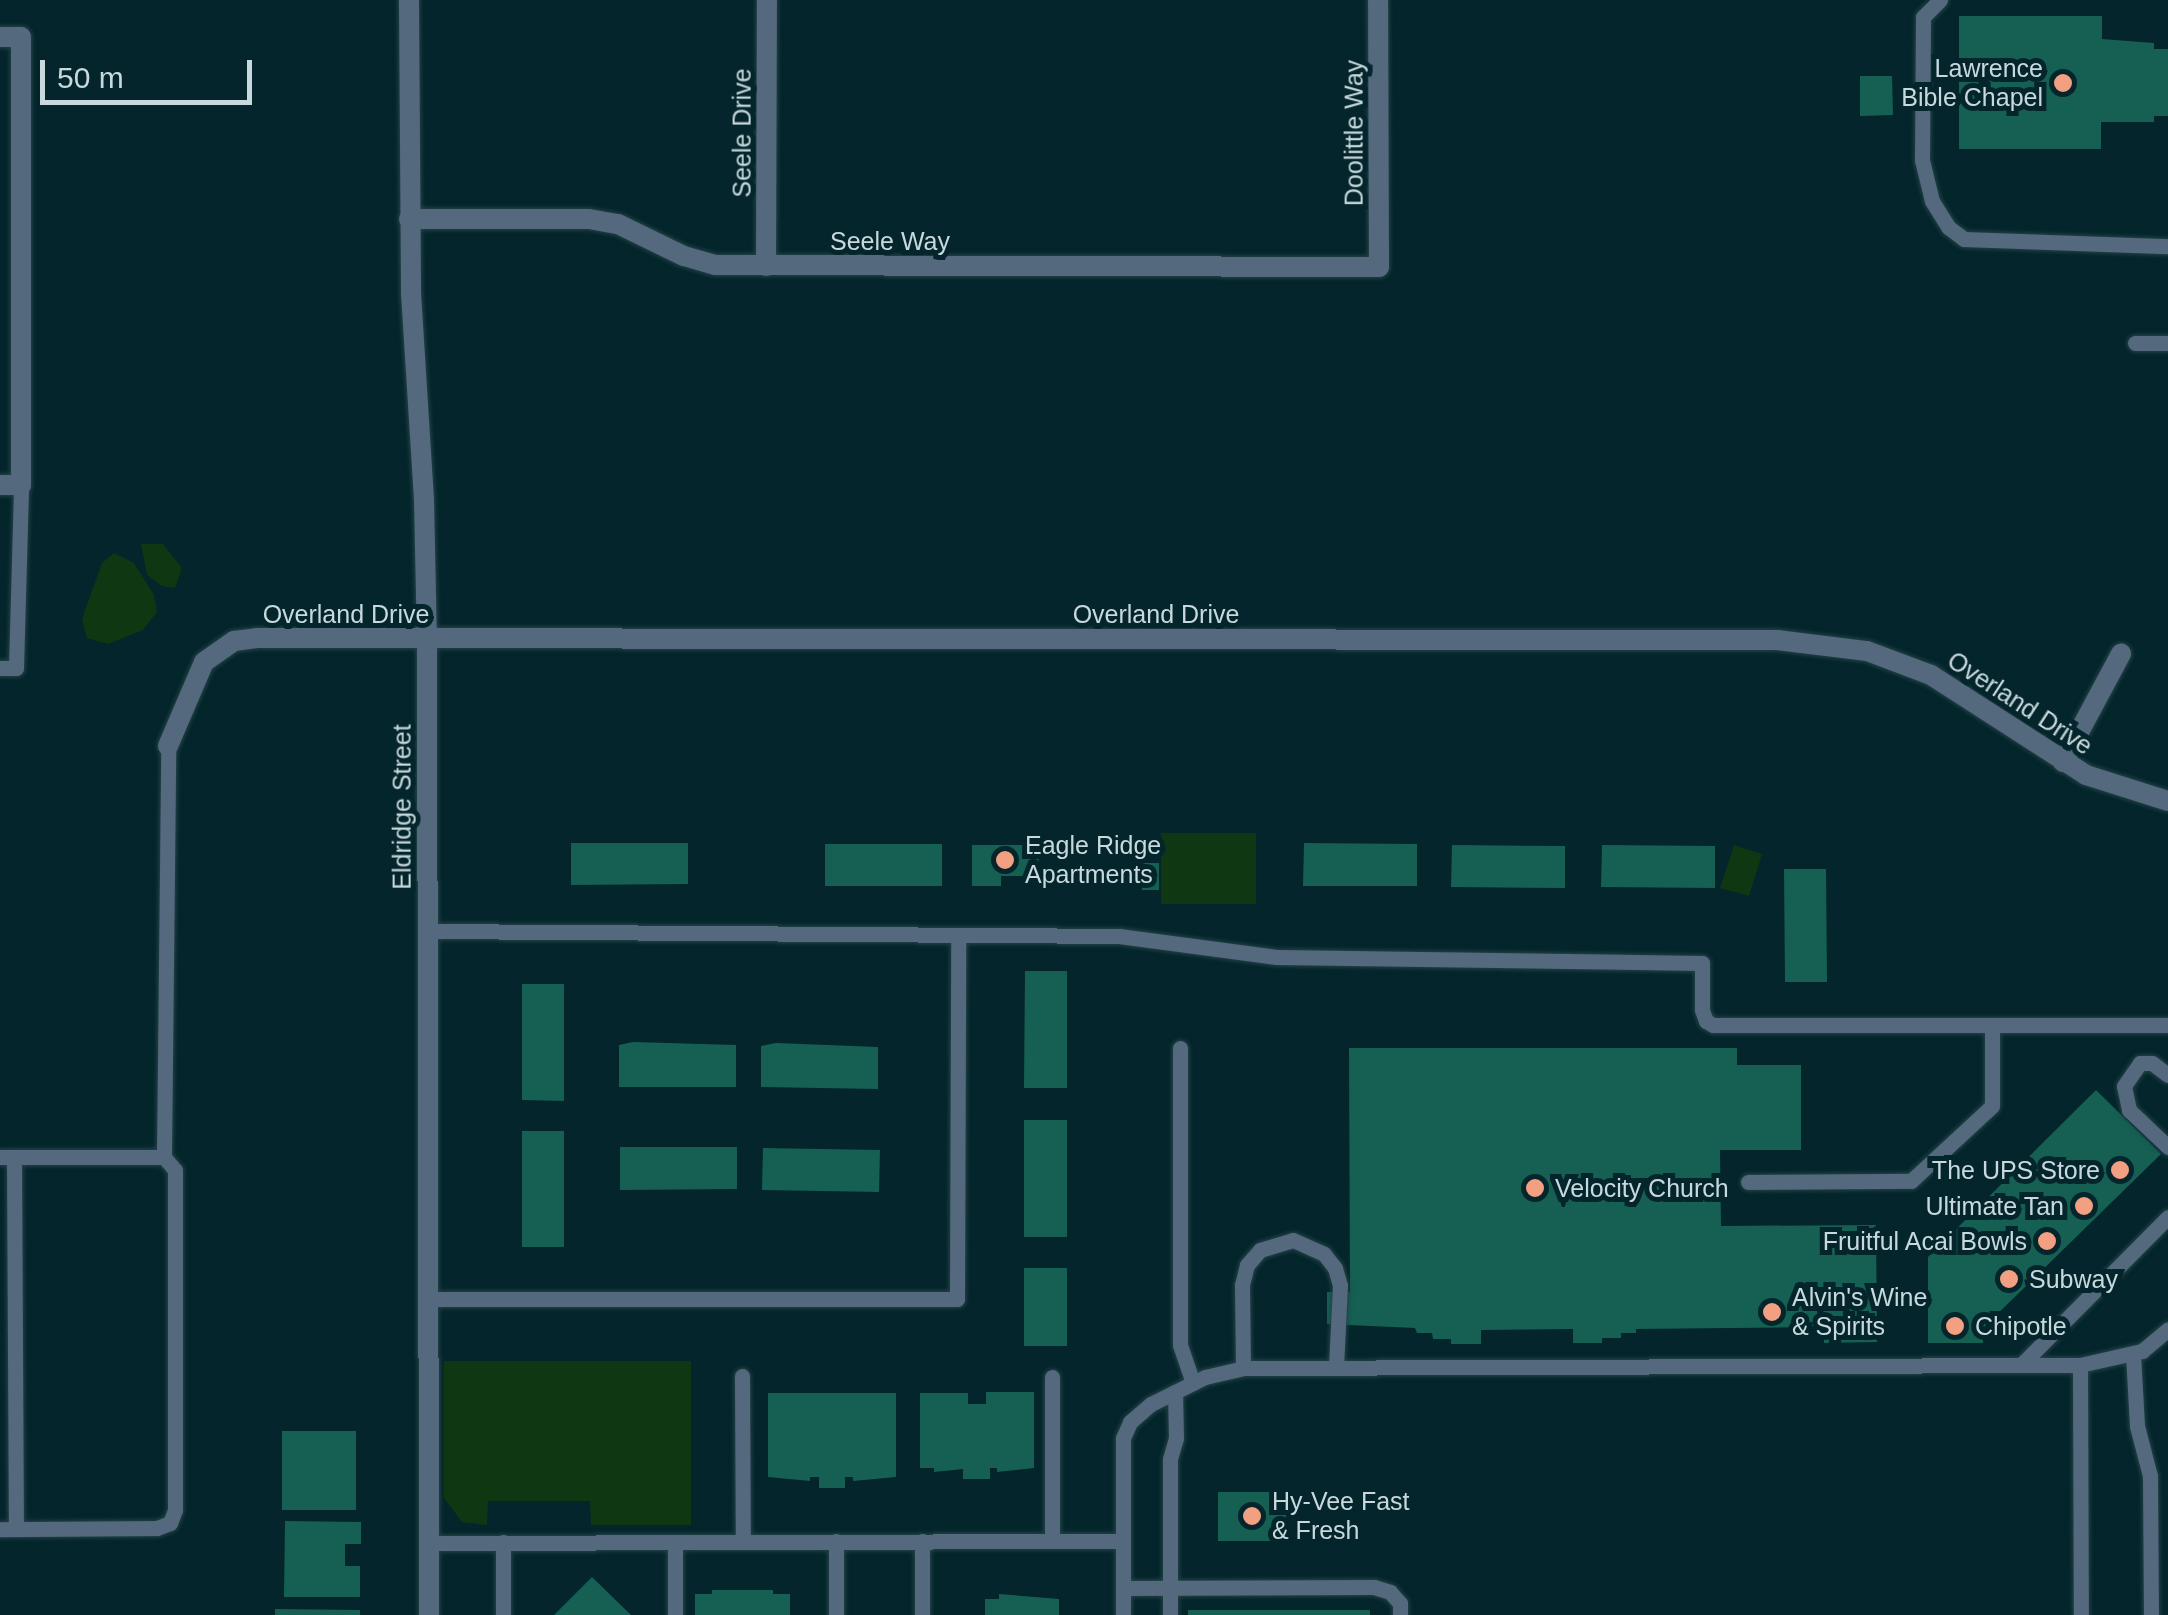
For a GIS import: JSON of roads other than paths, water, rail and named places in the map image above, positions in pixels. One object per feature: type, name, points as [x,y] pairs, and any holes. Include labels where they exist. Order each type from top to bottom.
[{"type":"street","name":"Eldridge Street","points":[[409,0],[409,219],[427,638],[429,1615]]},
{"type":"street","name":"Seele Drive","points":[[766,266],[767,0]]},
{"type":"street","name":"Doolittle Way","points":[[1378,0],[1379,267]]},
{"type":"street","points":[[10,485],[11,37]]},
{"type":"street","name":"Seele Way","points":[[409,219],[589,219],[618,224],[684,256],[715,265],[1379,267]]},
{"type":"street","name":"Overland Drive","points":[[168,746],[204,662],[234,641],[1795,641],[1867,651],[1931,675],[2063,762],[2109,784],[2168,801]]},
{"type":"street","points":[[2063,762],[2121,654]]},
{"type":"lane","points":[[1940,0],[1923,18],[1921,141],[1932,202],[1948,227],[1964,240],[2168,246]]},
{"type":"lane","points":[[2134,343],[2168,344]]},
{"type":"lane","points":[[0,668],[16,668],[10,485]]},
{"type":"lane","points":[[164,1157],[7,1157],[8,1529],[157,1528],[170,1522],[175,1510],[175,1170],[164,1157],[168,746]]},
{"type":"lane","points":[[427,932],[1119,936],[1277,957],[1702,963],[1702,1010],[1706,1021],[1714,1025],[2168,1024]]},
{"type":"lane","points":[[428,1299],[958,1299],[958,935]]},
{"type":"lane","points":[[1748,1182],[1911,1181],[1992,1106],[1992,1025]]},
{"type":"lane","points":[[1180,1048],[1180,1345],[1193,1382]]},
{"type":"lane","points":[[2167,1074],[2152,1063],[2140,1063],[2124,1086],[2130,1110],[2168,1147]]},
{"type":"lane","points":[[2022,1364],[2168,1217]]},
{"type":"lane","points":[[1242,1368],[1242,1285],[1247,1265],[1260,1250],[1293,1240],[1324,1254],[1335,1268],[1340,1285],[1336,1367]]},
{"type":"lane","points":[[1123,1615],[1123,1438],[1130,1422],[1193,1382],[1242,1368],[2080,1365],[2134,1354],[2168,1329]]},
{"type":"lane","points":[[2134,1354],[2138,1426],[2150,1476],[2151,1615]]},
{"type":"lane","points":[[2080,1365],[2081,1615]]},
{"type":"lane","points":[[742,1376],[743,1542]]},
{"type":"lane","points":[[1052,1376],[1052,1541]]},
{"type":"lane","points":[[1170,1615],[1170,1459],[1176,1438],[1176,1392]]},
{"type":"lane","points":[[836,1541],[836,1615]]},
{"type":"lane","points":[[922,1541],[922,1615]]},
{"type":"lane","points":[[428,1543],[1123,1541]]},
{"type":"lane","points":[[503,1542],[503,1615]]},
{"type":"lane","points":[[674,1542],[674,1615]]},
{"type":"lane","points":[[1123,1588],[1374,1587],[1390,1592],[1400,1603],[1400,1615]]},
{"type":"place","name":"Lawrence Bible Chapel","points":[[2063,83]]},
{"type":"place","name":"Eagle Ridge Apartments","points":[[1005,860]]},
{"type":"place","name":"The UPS Store","points":[[2120,1170]]},
{"type":"place","name":"Velocity Church","points":[[1535,1188]]},
{"type":"place","name":"Ultimate Tan","points":[[2084,1206]]},
{"type":"place","name":"Fruitful Acai Bowls","points":[[2047,1241]]},
{"type":"place","name":"Subway","points":[[2009,1279]]},
{"type":"place","name":"Alvin's Wine & Spirits","points":[[1772,1312]]},
{"type":"place","name":"Chipotle","points":[[1955,1326]]},
{"type":"place","name":"Hy-Vee Fast & Fresh","points":[[1252,1516]]}]
